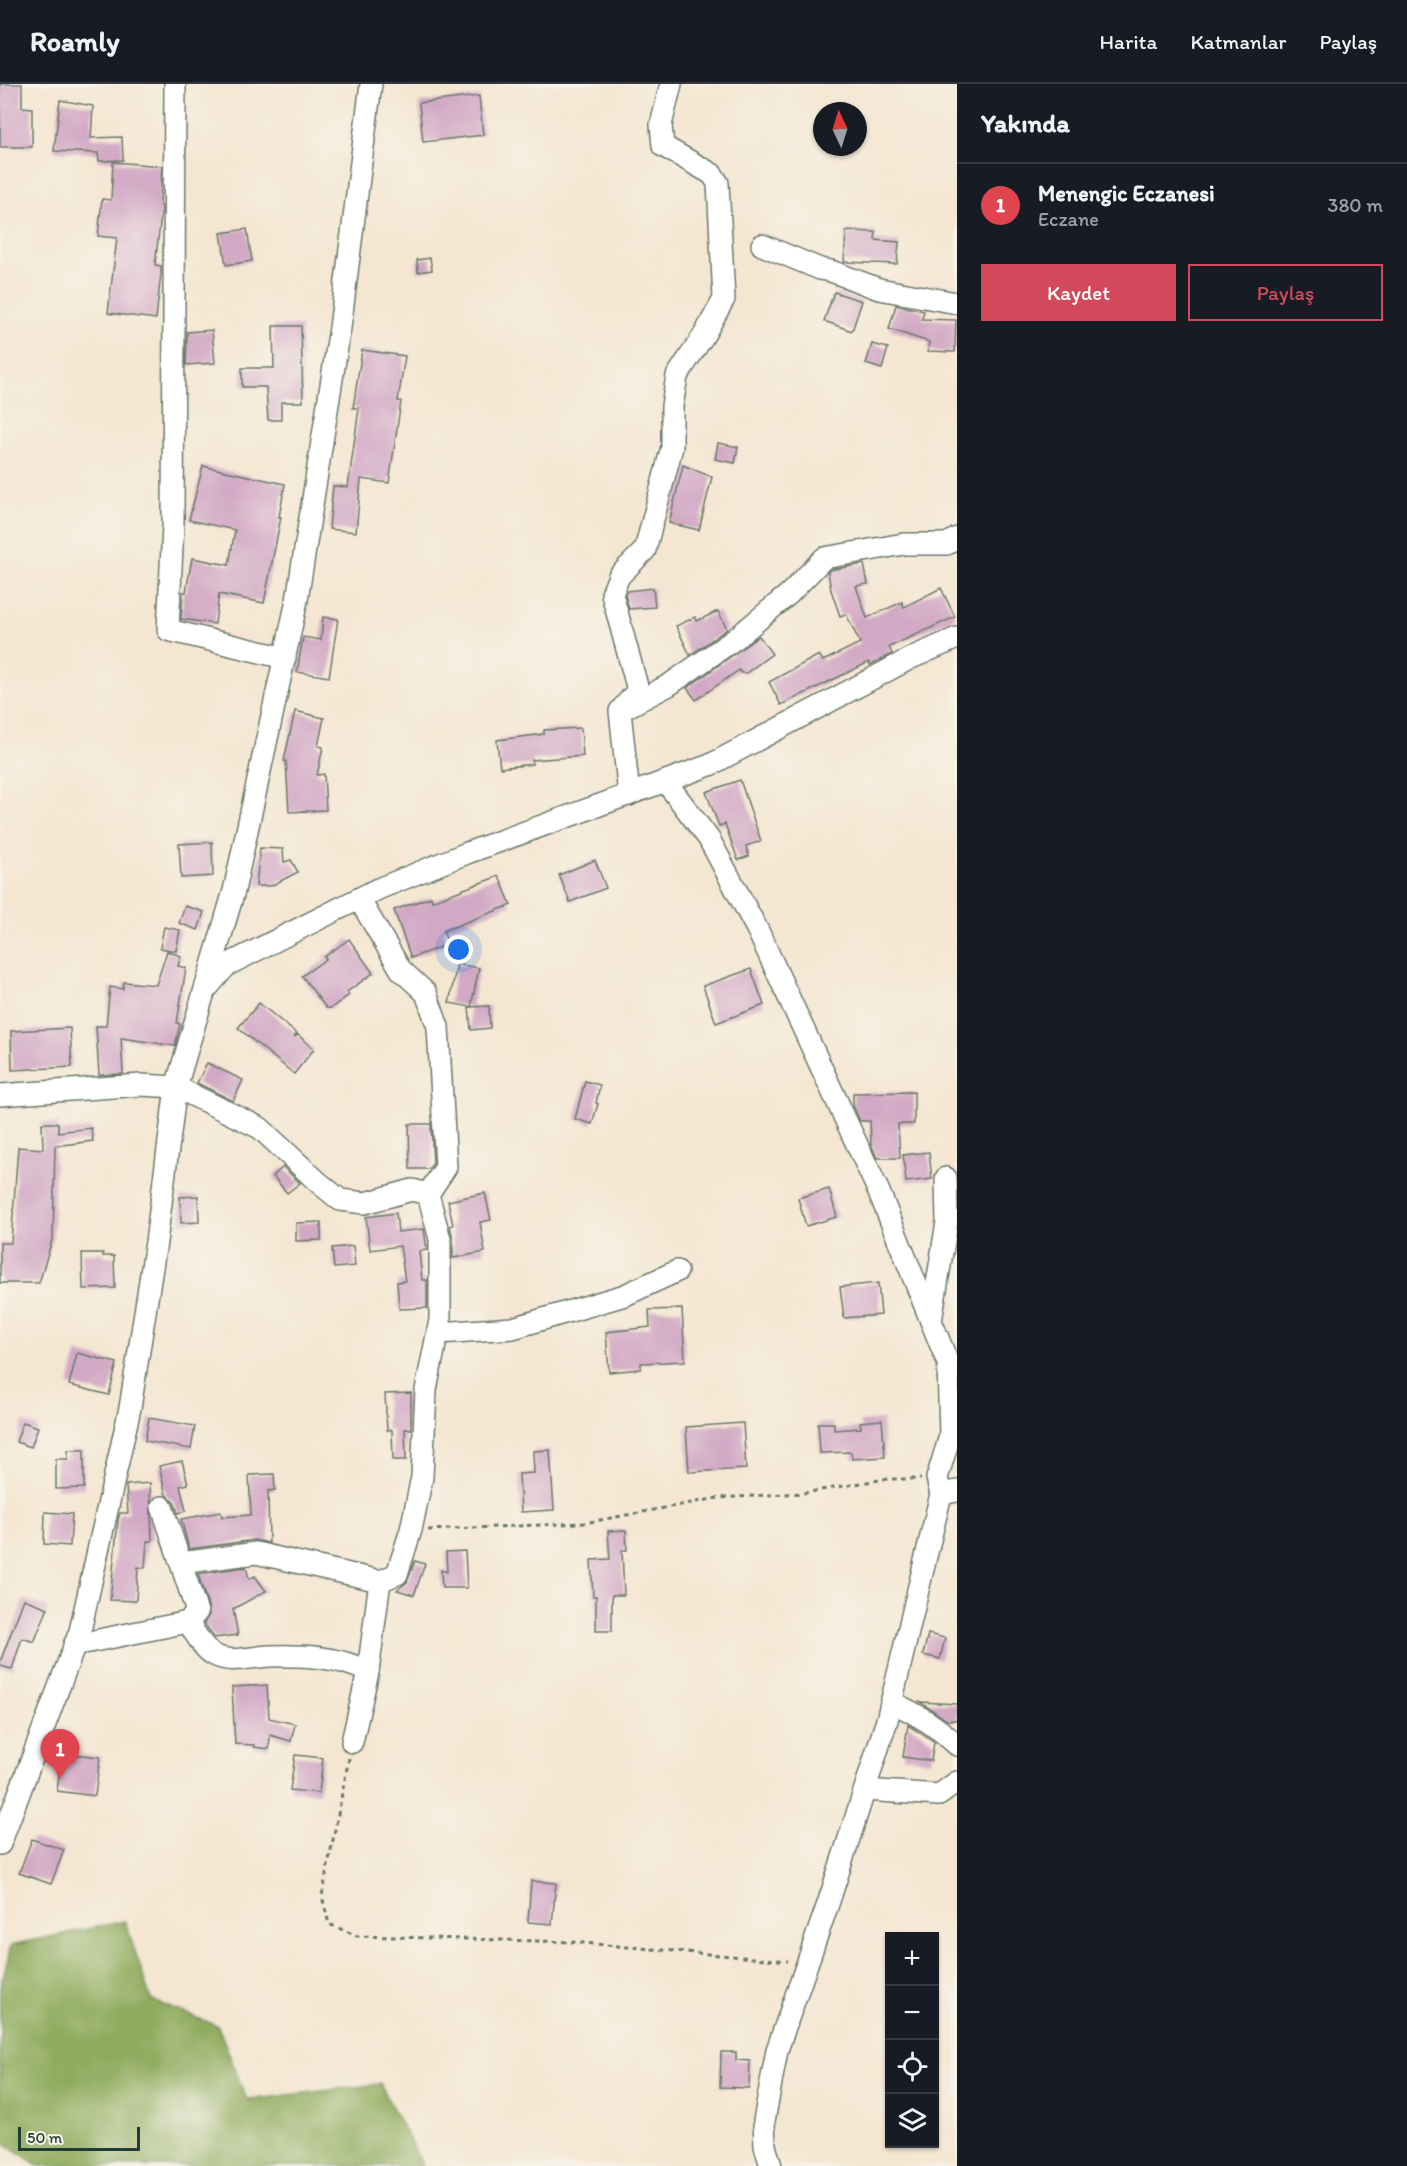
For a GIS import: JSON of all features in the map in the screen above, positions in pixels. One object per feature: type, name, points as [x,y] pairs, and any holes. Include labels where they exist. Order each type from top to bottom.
[{"type":"street","points":[[175,84],[174,480],[168,630],[285,658]]},
{"type":"street","points":[[0,1844],[80,1631],[130,1408],[156,1242],[176,1087],[234,891],[297,600],[340,328],[371,84]]},
{"type":"street","points":[[629,795],[620,711],[638,690],[612,594],[619,576],[645,550],[672,447],[672,405],[677,376],[724,299],[718,183],[712,174],[663,146],[661,125],[671,84]]},
{"type":"street","points":[[762,244],[820,269],[879,289],[957,303]]},
{"type":"street","points":[[620,711],[669,685],[735,639],[789,594],[824,558],[904,544],[947,544],[957,538]]},
{"type":"street","points":[[203,993],[227,965],[359,899],[467,853],[710,765],[911,658],[957,638]]},
{"type":"street","points":[[666,782],[709,839],[758,931],[879,1192],[948,1363],[950,1436],[945,1488],[891,1702],[865,1790],[777,2050],[764,2121],[765,2146],[771,2166]]},
{"type":"street","points":[[181,1563],[256,1553],[380,1581],[397,1574],[411,1530],[422,1477],[426,1390],[440,1320],[440,1239],[428,1194],[446,1167],[438,1027],[426,993],[401,970],[359,899]]},
{"type":"street","points":[[0,1095],[141,1085],[176,1087],[261,1128],[340,1200],[365,1203],[412,1190],[428,1194]]},
{"type":"street","points":[[931,1321],[947,1222],[946,1178]]},
{"type":"street","points":[[438,1333],[513,1328],[625,1295],[677,1271]]},
{"type":"street","points":[[74,1645],[188,1623],[197,1612],[162,1507]]},
{"type":"street","points":[[352,1742],[368,1672],[380,1581]]},
{"type":"street","points":[[188,1623],[213,1655],[234,1660],[266,1656],[308,1656],[352,1663],[368,1672]]},
{"type":"street","points":[[891,1702],[919,1714],[957,1745]]},
{"type":"street","points":[[865,1790],[939,1795],[957,1782]]},
{"type":"path","points":[[411,1530],[584,1523],[718,1498],[803,1493],[885,1479],[945,1488]]},
{"type":"path","points":[[352,1742],[322,1896],[329,1924],[357,1936],[572,1942],[808,1962]]},
{"type":"green space","points":[[125,1921],[151,2000],[218,2026],[247,2100],[380,2084],[423,2166],[39,2166],[0,2140],[0,1991],[11,1945]]},
{"type":"building","points":[[0,84],[22,84],[22,107],[32,108],[32,147],[0,147]]},
{"type":"building","points":[[479,96],[483,135],[423,142],[419,103]]},
{"type":"building","points":[[60,100],[93,106],[91,138],[122,137],[123,160],[99,161],[98,153],[54,151]]},
{"type":"building","points":[[113,162],[162,166],[160,205],[162,207],[155,265],[161,266],[161,273],[156,319],[108,313],[117,238],[98,236],[102,199],[111,200]]},
{"type":"building","points":[[247,229],[252,261],[226,265],[221,233]]},
{"type":"building","points":[[846,231],[876,232],[875,240],[899,242],[897,264],[844,262]]},
{"type":"building","points":[[430,258],[432,270],[418,272],[417,260]]},
{"type":"building","points":[[834,292],[862,301],[852,331],[824,321]]},
{"type":"building","points":[[896,305],[924,311],[922,319],[956,320],[955,352],[928,351],[929,342],[889,329]]},
{"type":"building","points":[[273,326],[301,326],[303,402],[281,402],[281,420],[268,420],[266,387],[242,387],[242,368],[274,368]]},
{"type":"building","points":[[212,330],[215,363],[186,365],[187,332]]},
{"type":"building","points":[[872,344],[888,348],[882,369],[866,364]]},
{"type":"building","points":[[362,350],[405,356],[389,483],[361,479],[356,532],[329,529],[333,486],[348,487],[359,408],[353,408]]},
{"type":"building","points":[[718,443],[738,447],[735,463],[715,459]]},
{"type":"building","points":[[683,465],[712,477],[699,530],[669,523]]},
{"type":"building","points":[[203,466],[285,484],[264,603],[219,594],[215,624],[181,619],[183,592],[186,592],[192,558],[229,565],[235,530],[189,520]]},
{"type":"building","points":[[864,564],[868,584],[856,586],[867,618],[902,602],[904,607],[941,588],[955,617],[889,647],[892,654],[870,665],[869,662],[781,705],[769,682],[819,655],[823,661],[860,643],[846,614],[840,616],[831,590],[828,572]]},
{"type":"building","points":[[653,588],[655,607],[629,609],[625,595],[627,591]]},
{"type":"building","points":[[718,611],[727,629],[690,655],[676,626],[695,617],[697,621]]},
{"type":"building","points":[[323,617],[338,619],[329,677],[297,672],[303,637],[321,640]]},
{"type":"building","points":[[759,636],[772,654],[746,673],[741,673],[739,670],[696,700],[687,688]]},
{"type":"building","points":[[295,711],[324,718],[318,746],[323,747],[317,775],[324,774],[326,810],[289,812],[286,761],[284,761]]},
{"type":"building","points":[[581,728],[583,756],[532,760],[532,764],[500,768],[497,740],[544,734],[544,730]]},
{"type":"building","points":[[740,780],[761,841],[746,846],[749,856],[738,860],[725,824],[719,826],[706,792]]},
{"type":"building","points":[[212,842],[213,876],[181,878],[179,844]]},
{"type":"building","points":[[260,848],[283,849],[284,862],[291,860],[298,872],[271,886],[256,886]]},
{"type":"building","points":[[595,860],[606,888],[570,902],[559,875]]},
{"type":"building","points":[[499,876],[511,905],[443,931],[448,944],[411,958],[394,910],[431,897],[432,901]]},
{"type":"building","points":[[185,906],[204,912],[198,930],[179,923]]},
{"type":"building","points":[[164,927],[180,930],[176,951],[160,948]]},
{"type":"building","points":[[349,939],[373,973],[347,992],[349,995],[331,1008],[326,1008],[302,976]]},
{"type":"building","points":[[167,951],[181,956],[178,966],[186,968],[177,1023],[180,1024],[175,1046],[121,1038],[123,1074],[99,1075],[96,1026],[106,1026],[110,987],[123,989],[124,982],[156,985]]},
{"type":"building","points":[[457,964],[479,968],[471,1007],[449,1003]]},
{"type":"building","points":[[751,969],[764,1005],[716,1023],[703,986]]},
{"type":"building","points":[[259,1003],[297,1034],[294,1037],[298,1035],[314,1049],[294,1074],[238,1028]]},
{"type":"building","points":[[489,1006],[490,1028],[471,1030],[469,1007]]},
{"type":"building","points":[[70,1028],[72,1067],[12,1070],[11,1031]]},
{"type":"building","points":[[207,1063],[243,1080],[233,1101],[197,1083]]},
{"type":"building","points":[[585,1081],[600,1085],[596,1103],[598,1104],[592,1124],[575,1119]]},
{"type":"building","points":[[914,1092],[914,1124],[898,1124],[900,1158],[877,1158],[871,1144],[870,1121],[860,1121],[853,1105],[853,1093]]},
{"type":"building","points":[[42,1123],[58,1123],[58,1132],[91,1128],[93,1141],[55,1146],[53,1237],[39,1283],[0,1283],[0,1243],[11,1243],[18,1147],[43,1149]]},
{"type":"building","points":[[409,1124],[431,1124],[433,1163],[429,1169],[410,1169]]},
{"type":"building","points":[[929,1152],[932,1179],[906,1182],[903,1155]]},
{"type":"building","points":[[283,1167],[300,1183],[287,1193],[273,1176]]},
{"type":"building","points":[[829,1189],[837,1217],[806,1226],[798,1198]]},
{"type":"building","points":[[485,1193],[491,1220],[480,1222],[485,1252],[453,1258],[450,1226],[453,1225],[448,1201]]},
{"type":"building","points":[[198,1196],[199,1222],[181,1223],[180,1197]]},
{"type":"building","points":[[396,1213],[398,1232],[424,1229],[427,1250],[419,1251],[422,1280],[427,1280],[427,1308],[399,1309],[397,1282],[405,1281],[400,1246],[370,1250],[366,1217]]},
{"type":"building","points":[[321,1222],[321,1240],[296,1241],[296,1223]]},
{"type":"building","points":[[353,1246],[355,1266],[334,1268],[332,1248]]},
{"type":"building","points":[[82,1253],[103,1253],[103,1256],[114,1256],[115,1288],[83,1289]]},
{"type":"building","points":[[878,1283],[881,1315],[844,1318],[840,1287]]},
{"type":"building","points":[[682,1309],[685,1361],[641,1363],[641,1369],[609,1372],[606,1332],[650,1327],[649,1310]]},
{"type":"building","points":[[77,1353],[117,1363],[109,1395],[69,1385]]},
{"type":"building","points":[[411,1393],[411,1429],[405,1429],[406,1460],[393,1460],[392,1430],[387,1430],[385,1394]]},
{"type":"building","points":[[149,1418],[195,1426],[191,1449],[145,1441]]},
{"type":"building","points":[[882,1420],[885,1457],[852,1459],[851,1452],[820,1453],[818,1423],[834,1423],[834,1430],[861,1428],[860,1422]]},
{"type":"building","points":[[23,1422],[38,1427],[31,1447],[16,1442]]},
{"type":"building","points":[[743,1423],[746,1469],[689,1472],[686,1427]]},
{"type":"building","points":[[68,1450],[84,1450],[84,1488],[56,1489],[56,1459],[68,1459]]},
{"type":"building","points":[[550,1450],[554,1510],[521,1512],[519,1474],[534,1473],[533,1451]]},
{"type":"building","points":[[182,1461],[188,1484],[180,1486],[186,1511],[178,1513],[174,1502],[166,1495],[159,1466]]},
{"type":"building","points":[[274,1474],[275,1490],[268,1491],[269,1543],[254,1540],[189,1549],[181,1519],[221,1512],[222,1517],[251,1515],[249,1475]]},
{"type":"building","points":[[150,1483],[152,1541],[147,1541],[145,1568],[138,1567],[136,1601],[110,1600],[118,1520],[120,1513],[128,1513],[126,1485]]},
{"type":"building","points":[[45,1512],[72,1514],[70,1546],[44,1544]]},
{"type":"building","points":[[626,1530],[627,1550],[622,1550],[624,1595],[612,1595],[612,1631],[596,1631],[596,1596],[593,1596],[591,1560],[610,1559],[608,1531]]},
{"type":"building","points":[[465,1551],[467,1588],[442,1588],[441,1570],[447,1572],[446,1552]]},
{"type":"building","points":[[415,1561],[425,1564],[414,1595],[397,1590],[407,1582]]},
{"type":"building","points":[[246,1567],[249,1579],[255,1576],[266,1591],[233,1609],[238,1635],[214,1638],[204,1623],[209,1615],[209,1609],[198,1574]]},
{"type":"building","points":[[24,1599],[48,1608],[34,1642],[22,1638],[12,1669],[0,1666],[0,1662]]},
{"type":"building","points":[[928,1634],[945,1638],[940,1659],[923,1655]]},
{"type":"building","points":[[267,1685],[269,1718],[295,1724],[291,1741],[270,1735],[269,1749],[235,1744],[232,1687]]},
{"type":"building","points":[[920,1702],[957,1704],[957,1720],[947,1720]]},
{"type":"building","points":[[908,1725],[934,1742],[931,1761],[903,1757]]},
{"type":"building","points":[[72,1754],[100,1757],[95,1796],[57,1791],[61,1760],[71,1761]]},
{"type":"building","points":[[295,1755],[323,1758],[319,1793],[290,1790]]},
{"type":"building","points":[[32,1839],[64,1850],[51,1884],[19,1873]]},
{"type":"building","points":[[531,1881],[556,1883],[552,1924],[528,1922]]},
{"type":"building","points":[[721,2052],[736,2052],[736,2060],[750,2061],[749,2088],[720,2087]]},
{"type":"place","name":"Menengic Eczanesi","points":[[60,1779]]}]
